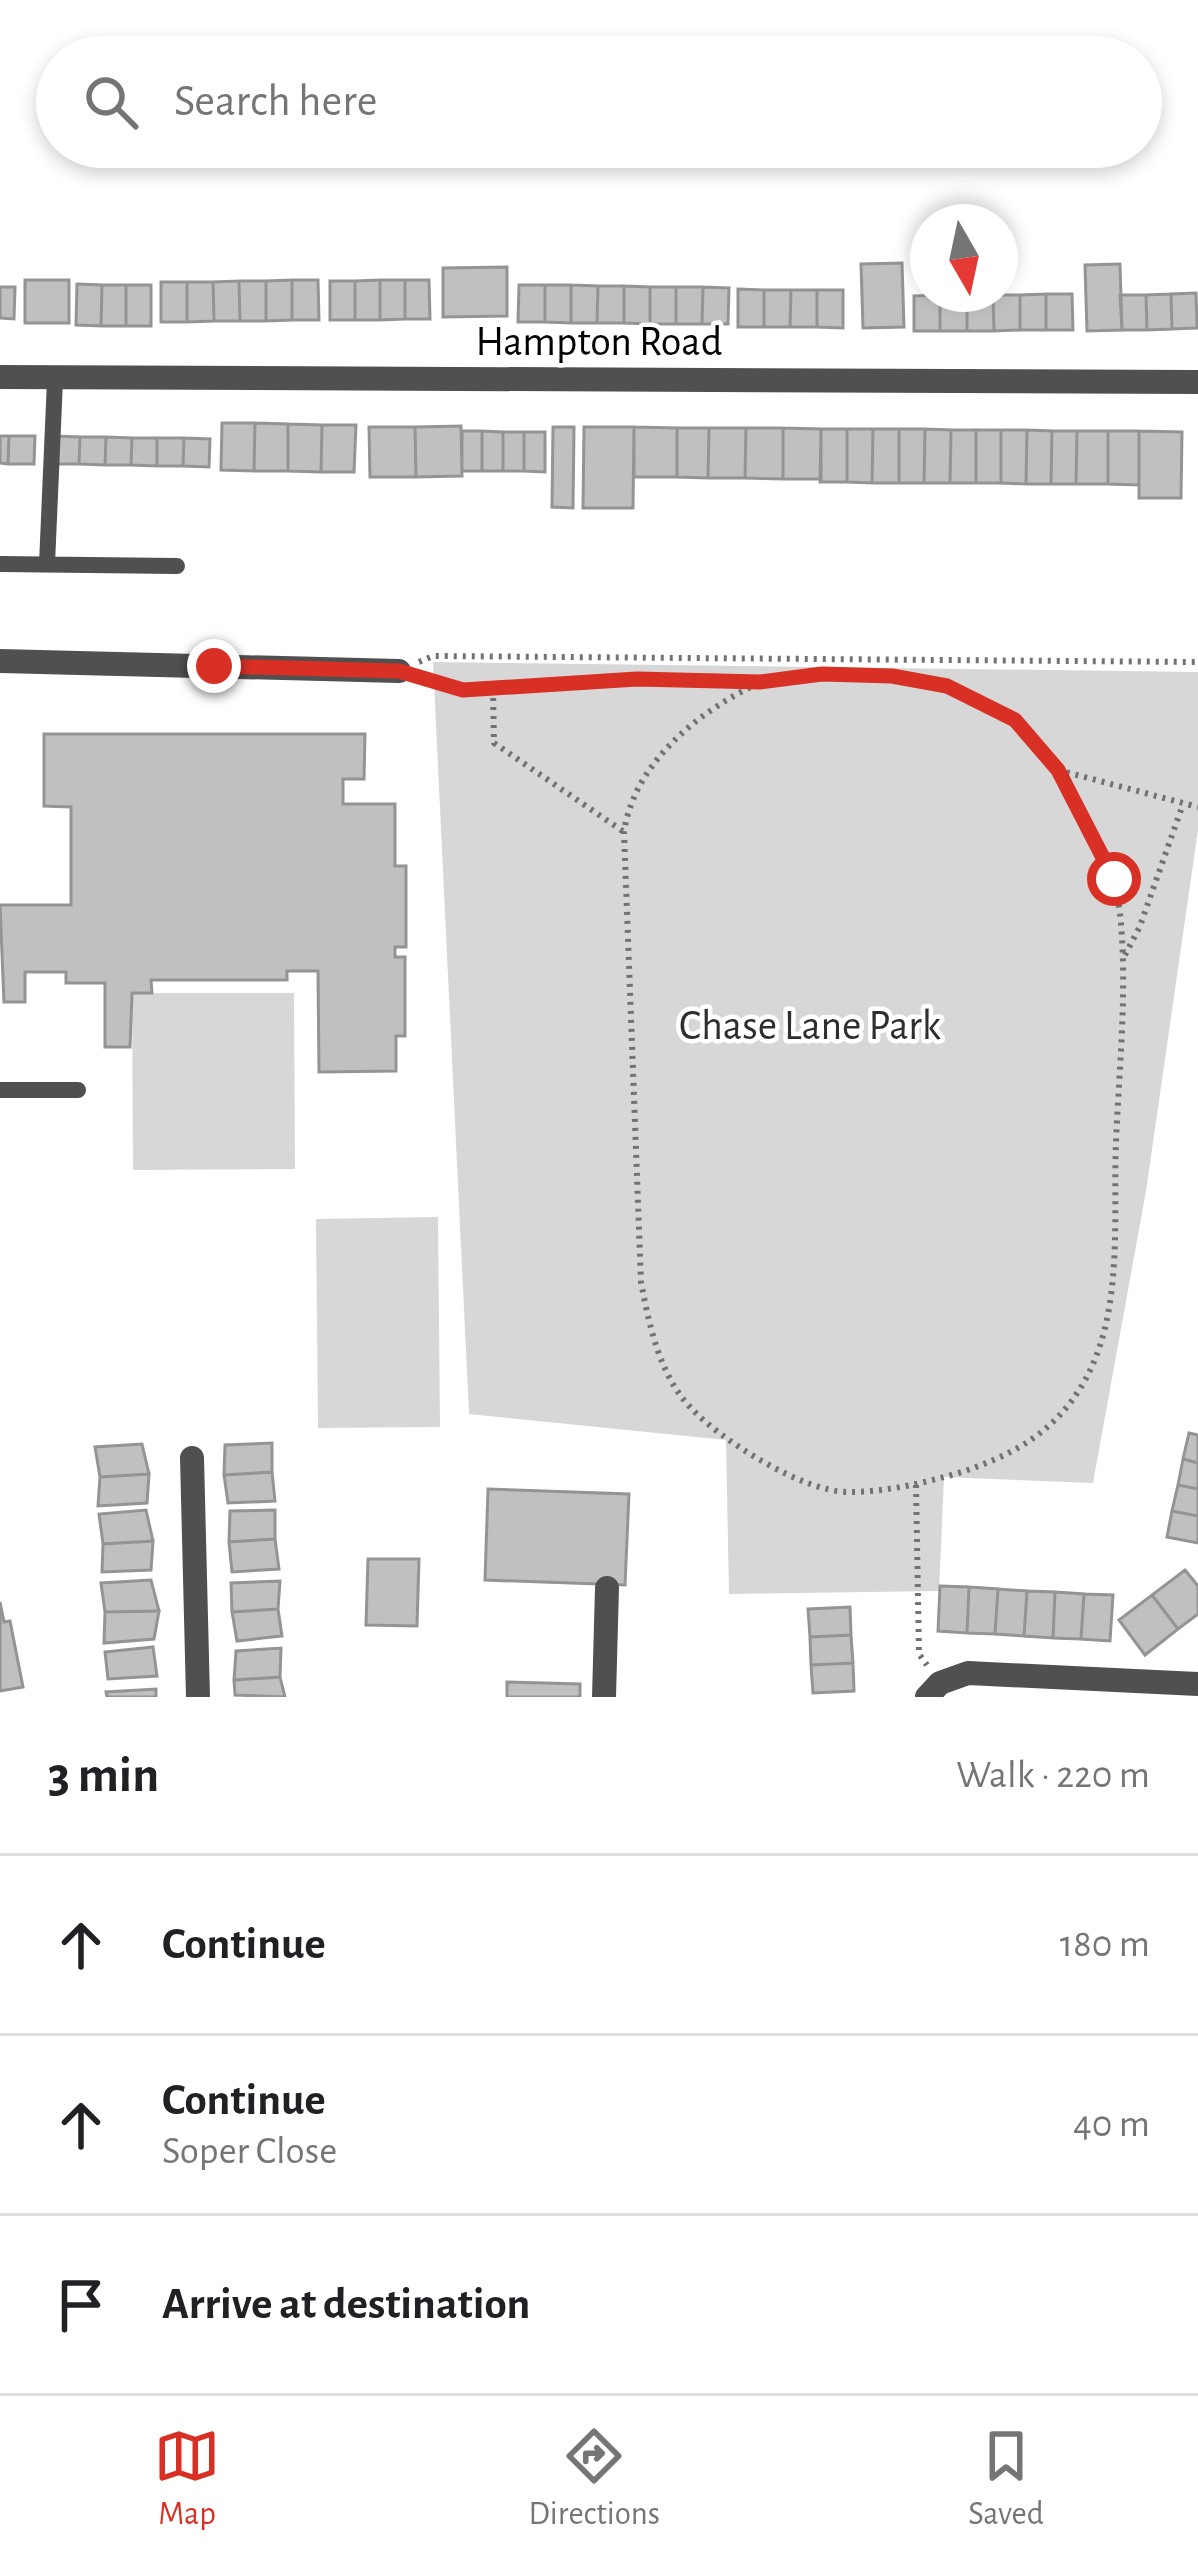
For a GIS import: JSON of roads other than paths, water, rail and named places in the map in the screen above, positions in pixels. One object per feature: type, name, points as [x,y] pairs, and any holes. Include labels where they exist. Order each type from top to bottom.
[{"type":"street","name":"Hampton Road","points":[[0,377],[1198,382]]},
{"type":"street","points":[[0,661],[399,671]]},
{"type":"street","points":[[192,1458],[197,1697]]},
{"type":"street","points":[[604,1697],[607,1588]]},
{"type":"street","points":[[934,1690],[968,1673],[1198,1684]]},
{"type":"lane","points":[[47,564],[55,380]]},
{"type":"lane","points":[[0,564],[177,566]]},
{"type":"lane","points":[[0,1090],[78,1090]]},
{"type":"park label","name":"Chase Lane Park","points":[[810,1024]]}]
